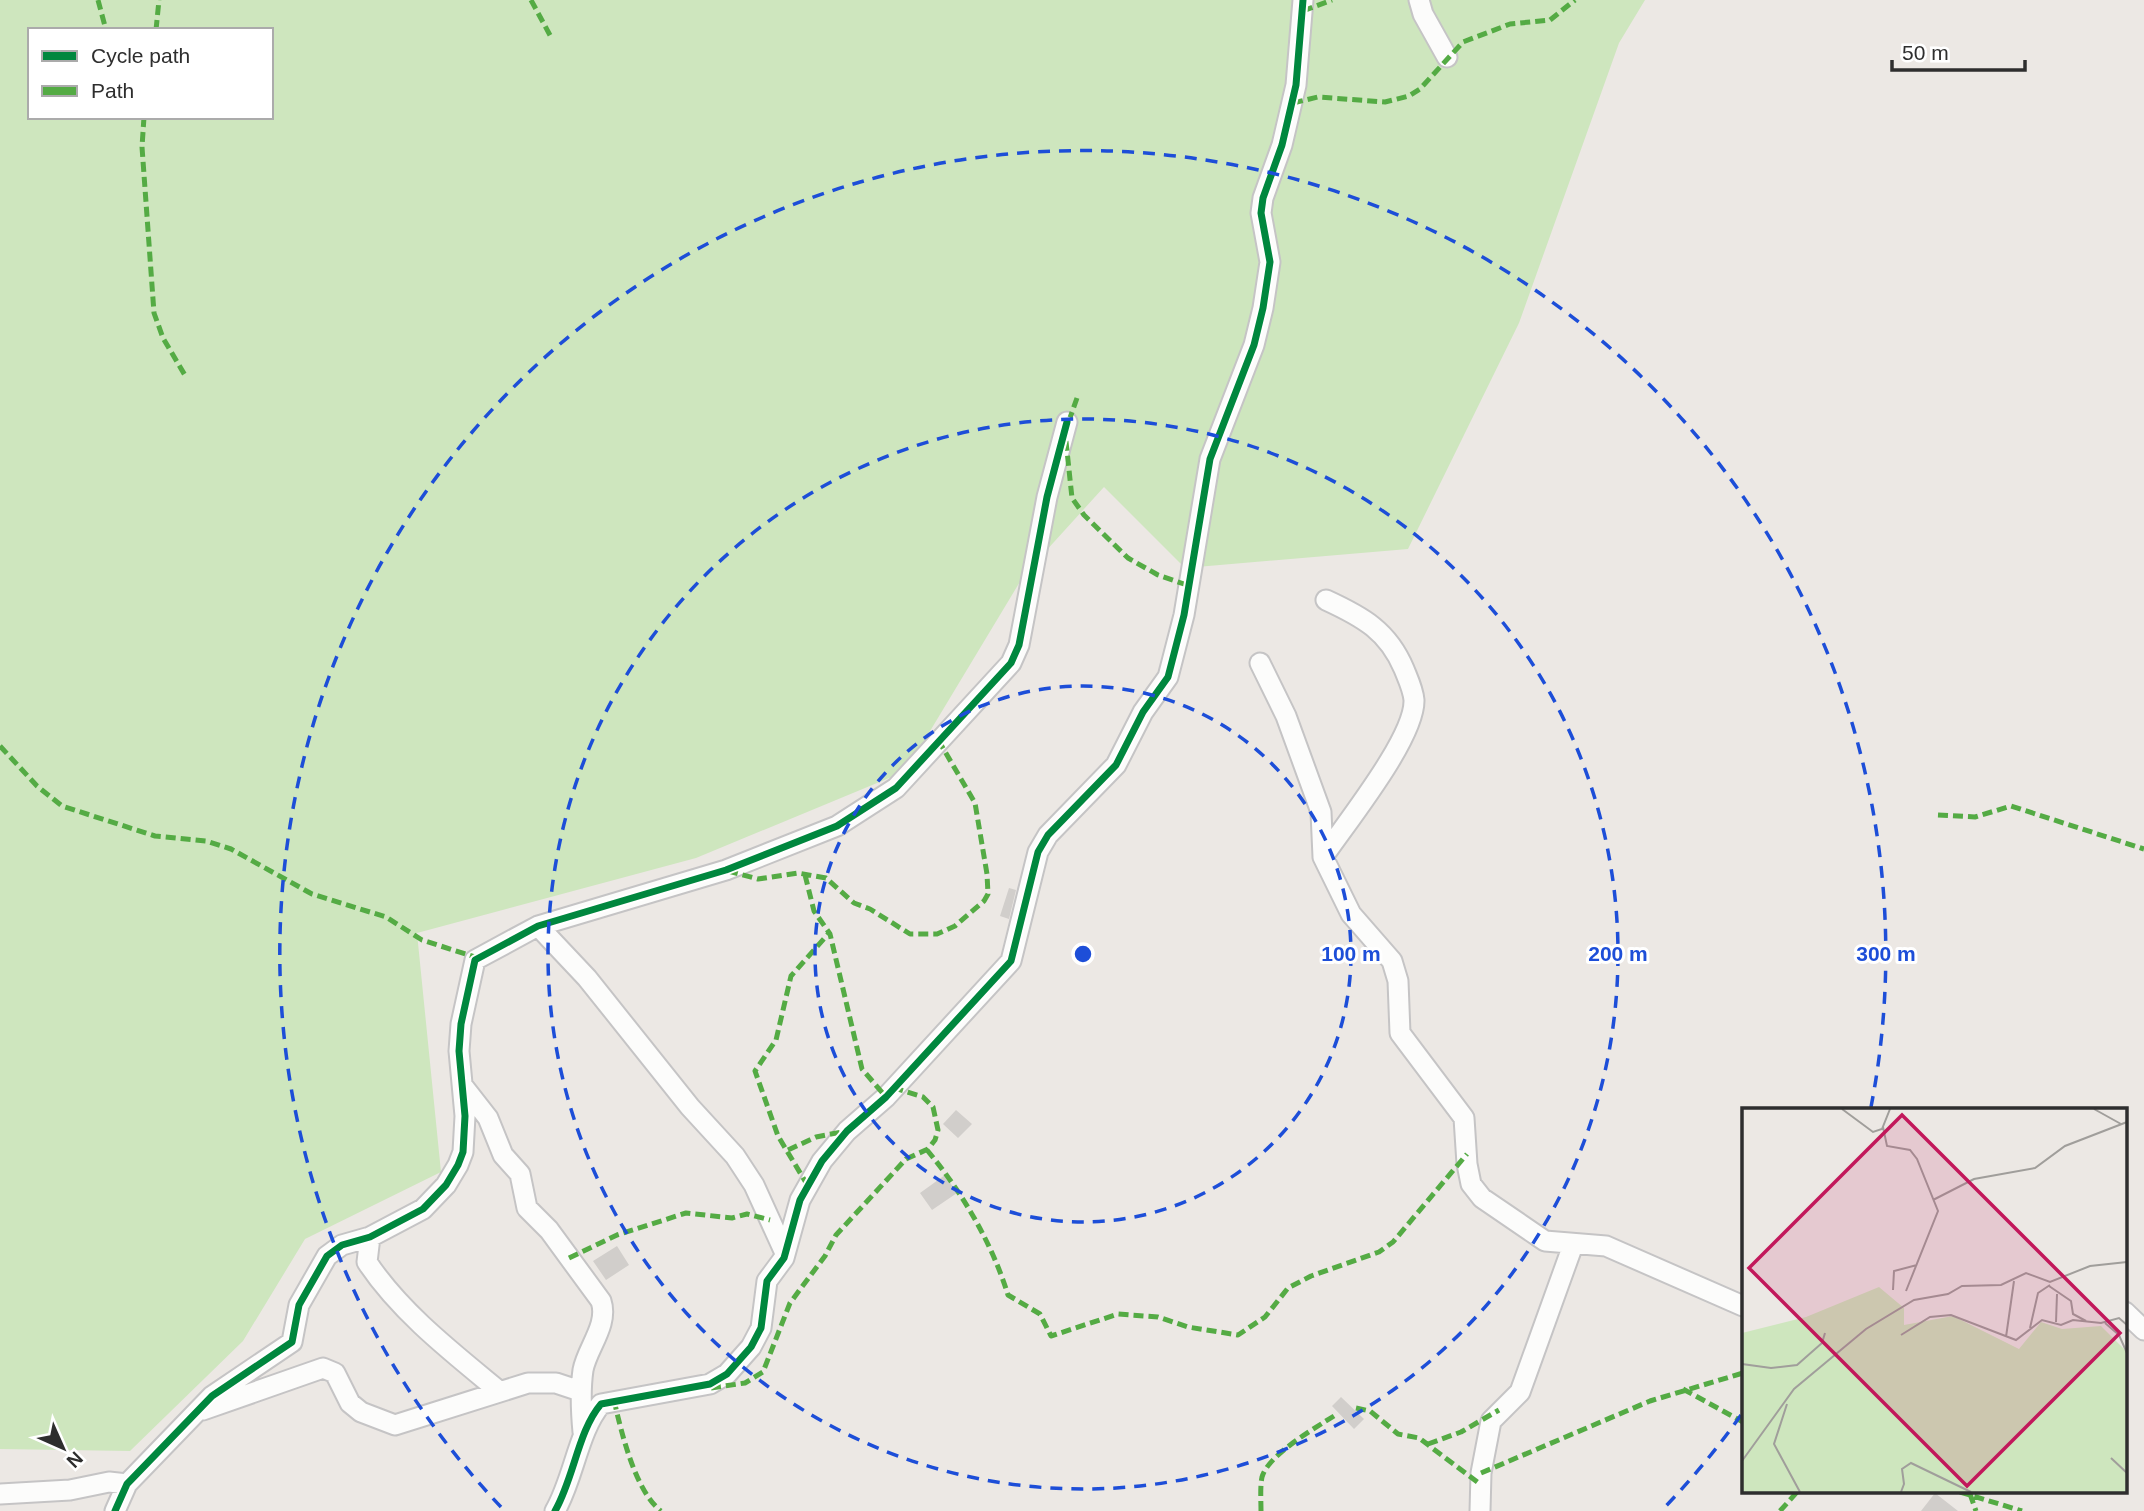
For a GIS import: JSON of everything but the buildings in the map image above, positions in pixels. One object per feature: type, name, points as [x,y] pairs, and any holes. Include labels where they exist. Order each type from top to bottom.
[{"type":"street","points":[[555,1511],[576,1466],[583,1437],[601,1405],[710,1384],[727,1374],[758,1337],[767,1281],[785,1253],[800,1200],[831,1148],[887,1097],[1011,961],[1038,852],[1048,835],[1116,765],[1143,712],[1168,677],[1184,615],[1210,459],[1254,345],[1263,308],[1270,262],[1262,206],[1268,178],[1282,145],[1296,86],[1303,0]]},
{"type":"street","points":[[1419,0],[1423,14],[1447,57]]},
{"type":"street","points":[[115,1511],[127,1484],[193,1415],[232,1380],[290,1345],[294,1338],[299,1305],[319,1265],[342,1245],[370,1237],[423,1209],[446,1185],[463,1152],[465,1116],[459,1051],[461,1024],[473,964],[488,951],[538,926],[642,897],[795,844],[836,826],[896,788],[940,743],[1016,653],[1046,497],[1067,422]]},
{"type":"street","points":[[1323,857],[1406,734],[1414,702],[1412,687],[1398,654],[1384,634],[1372,622],[1326,600]]},
{"type":"street","points":[[1260,663],[1291,728],[1321,812],[1323,857],[1351,914],[1392,961],[1398,981],[1401,1033],[1464,1118],[1471,1184],[1482,1199],[1545,1241],[1606,1246],[1742,1306]]},
{"type":"street","points":[[538,926],[596,988],[690,1107],[735,1156],[754,1185],[785,1253]]},
{"type":"street","points":[[463,1085],[488,1118],[501,1152],[520,1174],[527,1208],[549,1230],[601,1301],[603,1315],[584,1366],[580,1391],[583,1437]]},
{"type":"street","points":[[370,1237],[367,1262],[412,1318],[499,1391]]},
{"type":"street","points":[[1480,1511],[1480,1473],[1491,1422],[1520,1392],[1573,1245]]},
{"type":"street","points":[[2126,1313],[2144,1330]]},
{"type":"street","points":[[193,1415],[323,1368],[335,1373],[356,1408],[395,1425],[486,1398],[499,1391],[542,1381],[580,1391]]},
{"type":"street","points":[[0,1494],[71,1490],[109,1482],[127,1484]]},
{"type":"green space","points":[[0,0],[1645,0],[1619,43],[1519,323],[1408,549],[1185,568],[1104,487],[1024,575],[906,771],[696,858],[417,933],[441,1172],[305,1239],[243,1341],[130,1451],[0,1449]]},
{"type":"marked path","points":[[98,0],[105,28]]},
{"type":"marked path","points":[[156,28],[159,0]]},
{"type":"marked path","points":[[531,0],[551,37]]},
{"type":"marked path","points":[[1303,11],[1332,0]]},
{"type":"marked path","points":[[1293,103],[1318,97],[1385,102],[1409,96],[1420,89],[1463,42],[1510,24],[1550,20],[1575,0]]},
{"type":"marked path","points":[[144,119],[142,147],[154,313],[163,338],[186,377]]},
{"type":"marked path","points":[[1077,398],[1065,432],[1072,498],[1084,515],[1128,558],[1158,575],[1187,585]]},
{"type":"marked path","points":[[728,871],[758,879],[798,873],[826,878],[854,903],[870,909],[910,934],[937,934],[955,926],[984,901],[988,894],[987,874],[975,803],[940,743]]},
{"type":"marked path","points":[[0,746],[37,786],[62,806],[155,836],[206,841],[231,849],[312,894],[386,917],[422,940],[478,958]]},
{"type":"marked path","points":[[1938,815],[1975,817],[2011,806],[2144,849]]},
{"type":"marked path","points":[[805,875],[814,911],[830,934],[862,1069],[886,1097]]},
{"type":"marked path","points":[[808,1186],[778,1136],[755,1071],[776,1040],[791,976],[829,933]]},
{"type":"marked path","points":[[711,1388],[745,1383],[763,1372],[790,1303],[825,1256],[836,1235],[906,1159],[928,1149],[935,1140],[938,1130],[933,1107],[923,1097],[895,1088]]},
{"type":"marked path","points":[[788,1150],[816,1137],[847,1131]]},
{"type":"marked path","points":[[927,1150],[975,1219],[994,1256],[1008,1295],[1040,1314],[1051,1336],[1118,1314],[1158,1317],[1188,1327],[1238,1335],[1265,1317],[1288,1288],[1311,1276],[1379,1252],[1393,1242],[1467,1154]]},
{"type":"marked path","points":[[569,1258],[617,1235],[686,1213],[732,1218],[747,1214],[770,1220]]},
{"type":"marked path","points":[[1481,1473],[1650,1401],[1742,1373]]},
{"type":"marked path","points":[[1683,1389],[1742,1421]]},
{"type":"marked path","points":[[614,1400],[637,1475],[644,1490],[661,1511]]},
{"type":"marked path","points":[[1356,1408],[1370,1411],[1398,1434],[1419,1438],[1480,1484]]},
{"type":"marked path","points":[[1428,1444],[1461,1432],[1499,1410]]},
{"type":"marked path","points":[[1261,1511],[1261,1481],[1266,1469],[1282,1451],[1334,1416]]},
{"type":"marked path","points":[[1780,1511],[1795,1494]]},
{"type":"marked path","points":[[1967,1494],[2022,1511]]},
{"type":"marked path","points":[[1970,1494],[1976,1511]]},
{"type":"cycle path","points":[[555,1511],[587,1427],[601,1404],[710,1384],[727,1374],[751,1347],[761,1328],[767,1281],[784,1258],[800,1200],[822,1161],[847,1131],[886,1097],[1011,961],[1038,852],[1048,835],[1116,765],[1143,712],[1168,677],[1184,615],[1210,459],[1254,345],[1263,308],[1270,262],[1261,213],[1263,198],[1282,145],[1296,85],[1303,0]]},
{"type":"cycle path","points":[[115,1511],[127,1484],[212,1396],[292,1342],[299,1305],[327,1256],[342,1245],[370,1237],[423,1209],[446,1185],[463,1152],[465,1116],[459,1051],[461,1024],[475,960],[538,926],[726,870],[837,826],[896,788],[1011,663],[1019,645],[1047,497],[1067,422]]}]
